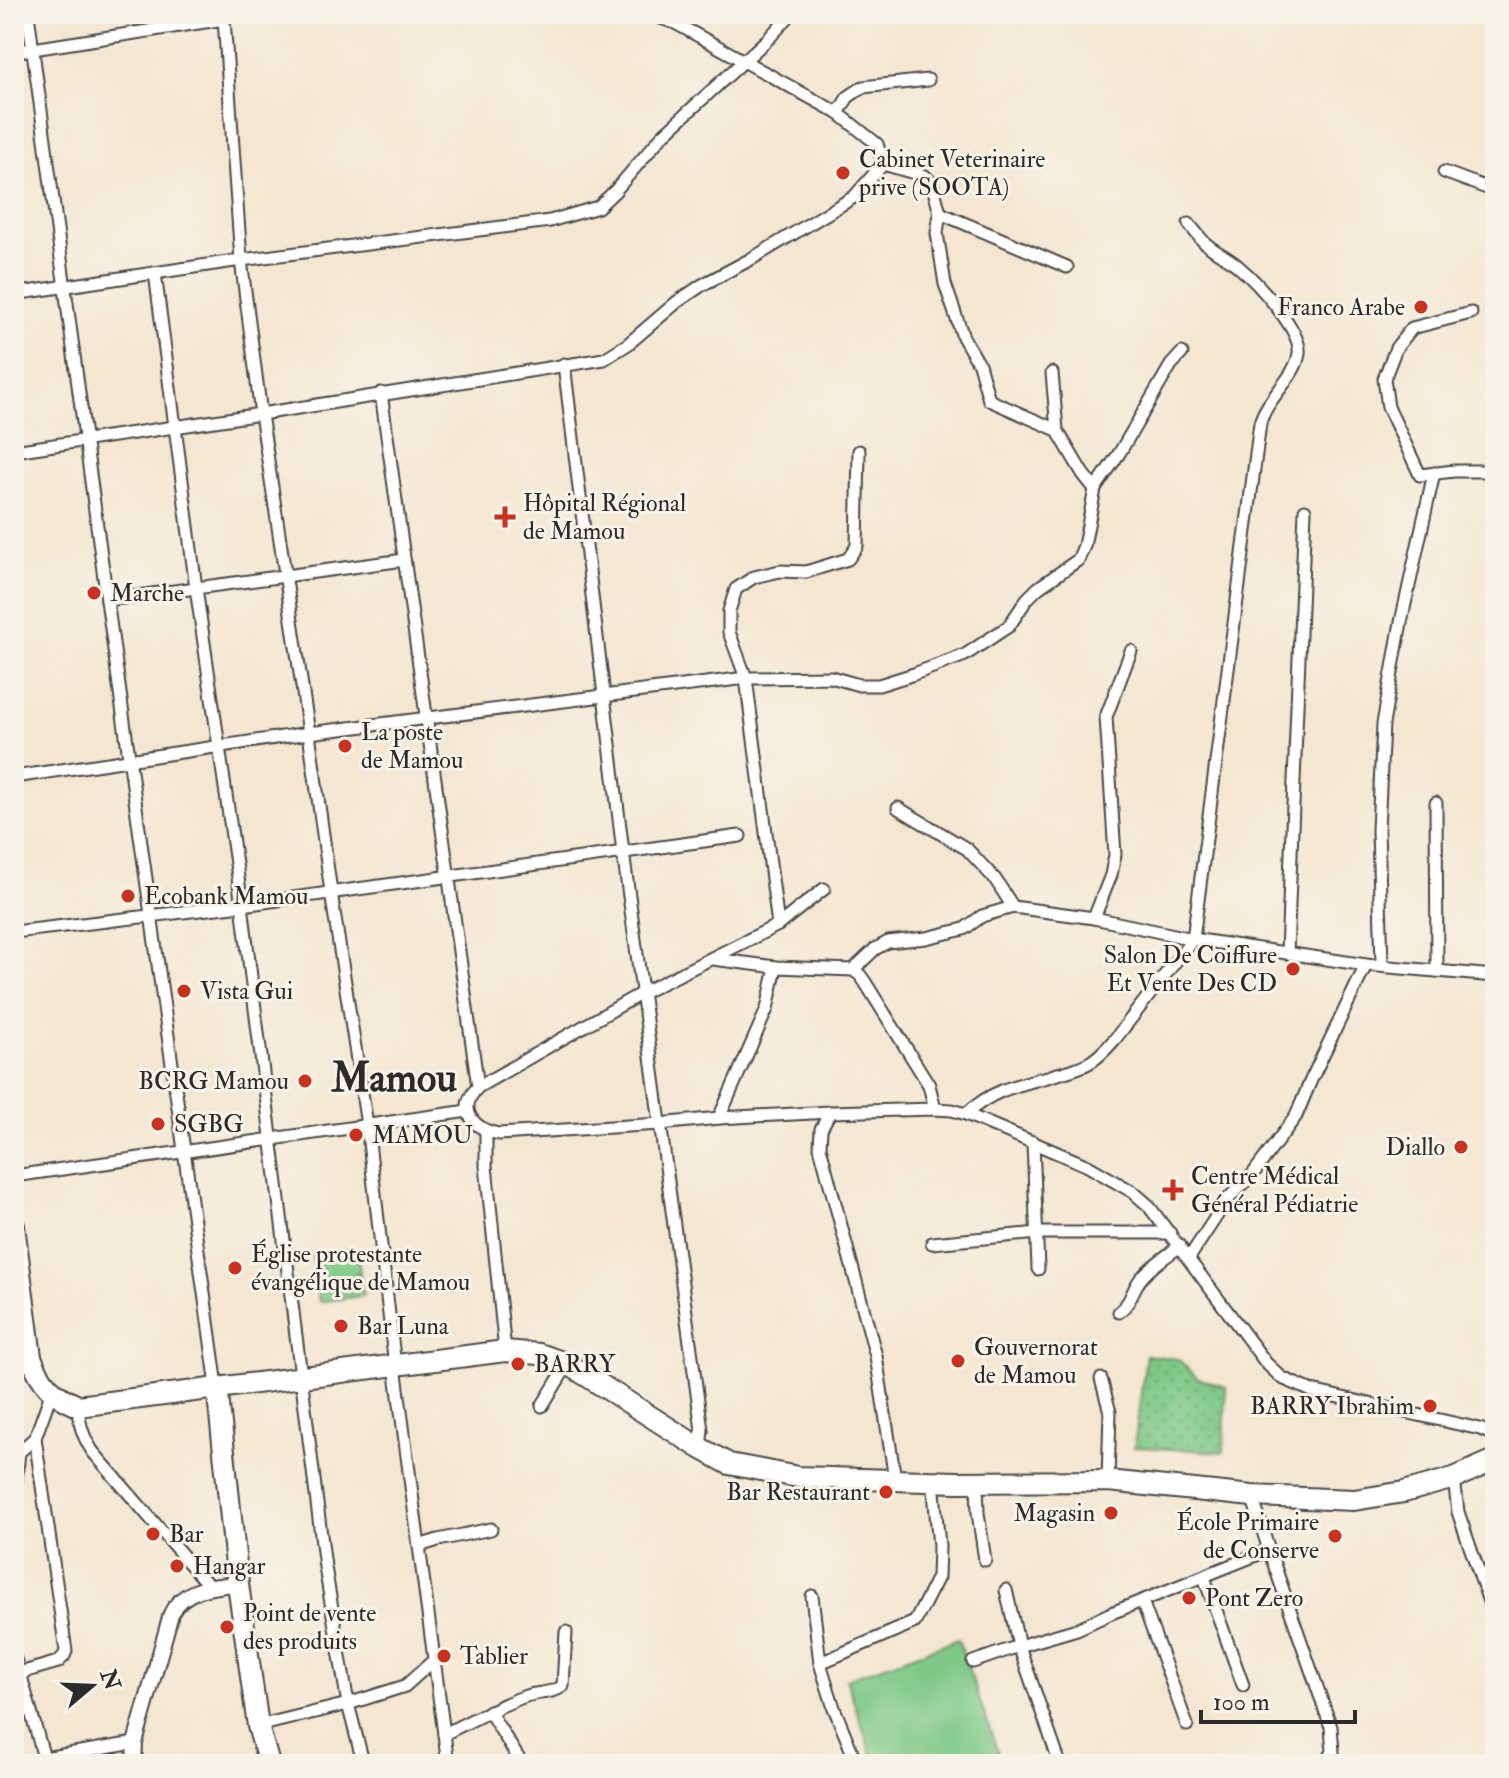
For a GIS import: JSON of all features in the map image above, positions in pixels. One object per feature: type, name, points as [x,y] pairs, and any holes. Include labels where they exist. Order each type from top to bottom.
[{"type":"highway","points":[[14,1226],[31,1357],[38,1376],[52,1391],[78,1406],[505,1351],[539,1354],[568,1364],[729,1464],[798,1477],[977,1482],[1108,1481],[1252,1496],[1354,1500],[1404,1492],[1454,1478],[1495,1460]]},
{"type":"highway","points":[[217,1386],[238,1584],[258,1726],[269,1764]]},
{"type":"street","points":[[28,14],[217,1386]]},
{"type":"street","points":[[649,14],[675,23],[838,113],[877,144],[883,164]]},
{"type":"street","points":[[14,294],[241,260],[550,221],[598,207],[662,136],[791,14]]},
{"type":"street","points":[[14,52],[227,17],[241,260],[261,414],[367,1125],[395,1366],[448,1764]]},
{"type":"street","points":[[838,113],[848,97],[863,87],[928,80]]},
{"type":"street","points":[[883,164],[925,176],[932,183],[940,213],[937,233],[945,284],[963,337],[979,364],[989,400],[1057,430]]},
{"type":"street","points":[[14,451],[604,359],[628,344],[702,285],[854,197],[883,164]]},
{"type":"street","points":[[1444,172],[1495,191]]},
{"type":"street","points":[[940,213],[1067,267]]},
{"type":"street","points":[[966,1114],[980,1101],[1007,1088],[1071,1070],[1090,1063],[1103,1053],[1193,939],[1260,423],[1263,411],[1295,365],[1299,352],[1292,328],[1253,281],[1239,266],[1204,243],[1189,224]]},
{"type":"street","points":[[155,273],[242,905],[325,1567],[348,1704],[363,1762]]},
{"type":"street","points":[[1471,313],[1412,328],[1396,348],[1384,379],[1388,407],[1420,475],[1495,471]]},
{"type":"street","points":[[14,777],[309,733],[746,678],[831,677],[859,685],[879,685],[965,655],[1009,626],[1038,588],[1078,560],[1084,546],[1095,489],[1171,365],[1182,353]]},
{"type":"street","points":[[564,364],[623,852],[702,1430],[700,1448]]},
{"type":"street","points":[[1052,373],[1057,430],[1095,489]]},
{"type":"street","points":[[381,393],[478,1087]]},
{"type":"street","points":[[778,925],[746,678],[729,632],[729,611],[736,589],[754,577],[780,571],[806,572],[848,559],[857,546],[859,451]]},
{"type":"street","points":[[1382,965],[1378,830],[1383,724],[1401,622],[1434,473]]},
{"type":"street","points":[[1287,953],[1305,510]]},
{"type":"street","points":[[107,600],[404,560]]},
{"type":"street","points":[[1094,918],[1111,875],[1115,855],[1106,717],[1131,651]]},
{"type":"street","points":[[1436,803],[1437,971]]},
{"type":"street","points":[[898,808],[967,849],[995,879],[1013,907]]},
{"type":"street","points":[[14,932],[242,905],[740,836]]},
{"type":"street","points":[[824,889],[778,925],[642,993],[478,1087],[471,1093],[468,1111],[478,1126],[499,1134],[830,1112],[935,1109],[966,1114],[1088,1166],[1133,1192],[1148,1205],[1266,1363],[1282,1378],[1312,1391],[1480,1429],[1495,1438]]},
{"type":"street","points":[[853,970],[875,949],[888,942],[926,938],[964,929],[982,916],[1013,907],[1366,965],[1495,976]]},
{"type":"street","points":[[712,959],[776,967],[853,970],[865,982],[929,1085],[935,1109]]},
{"type":"street","points":[[1189,1258],[1227,1200],[1253,1174],[1296,1116],[1366,965]]},
{"type":"street","points":[[719,1118],[767,1009],[776,967]]},
{"type":"street","points":[[14,1176],[468,1111]]},
{"type":"street","points":[[830,1112],[821,1129],[820,1147],[876,1356],[895,1479]]},
{"type":"street","points":[[486,1131],[486,1166],[505,1351]]},
{"type":"street","points":[[1033,1142],[1038,1269]]},
{"type":"street","points":[[932,1243],[1038,1233],[1170,1233]]},
{"type":"street","points":[[1119,1312],[1128,1305],[1136,1284],[1145,1273],[1180,1246]]},
{"type":"street","points":[[542,1406],[568,1364]]},
{"type":"street","points":[[1101,1379],[1110,1412],[1108,1481]]},
{"type":"street","points":[[20,1673],[58,1662],[66,1651],[35,1438],[52,1391]]},
{"type":"street","points":[[78,1406],[79,1423],[93,1452],[209,1586]]},
{"type":"street","points":[[14,1499],[19,1452],[35,1438]]},
{"type":"street","points":[[1454,1478],[1458,1512],[1495,1619]]},
{"type":"street","points":[[820,1663],[915,1622],[938,1577],[939,1546],[933,1481]]},
{"type":"street","points":[[977,1482],[985,1560]]},
{"type":"street","points":[[1252,1496],[1331,1727],[1333,1752],[1341,1764]]},
{"type":"street","points":[[419,1546],[491,1529]]},
{"type":"street","points":[[973,1662],[1077,1629],[1269,1550]]},
{"type":"street","points":[[1204,1577],[1243,1685]]},
{"type":"street","points":[[134,1764],[135,1743],[175,1605],[209,1586],[238,1584]]},
{"type":"street","points":[[1006,1590],[1019,1646],[1060,1764]]},
{"type":"street","points":[[812,1596],[820,1663],[857,1764]]},
{"type":"street","points":[[1142,1601],[1187,1725]]},
{"type":"street","points":[[444,1734],[489,1711],[563,1686],[566,1632]]},
{"type":"street","points":[[14,1657],[44,1758]]},
{"type":"street","points":[[258,1726],[348,1704],[405,1686],[434,1660]]},
{"type":"street","points":[[489,1711],[522,1764]]},
{"type":"street","points":[[29,1764],[44,1758],[135,1743]]},
{"type":"street","points":[[1325,1764],[1333,1752]]},
{"type":"green space","points":[[357,1249],[360,1272],[353,1273],[360,1273],[363,1296],[319,1302],[312,1255]]},
{"type":"green space","points":[[1146,1355],[1178,1359],[1197,1378],[1226,1387],[1224,1452],[1134,1447]]},
{"type":"green space","points":[[958,1639],[1002,1764],[875,1764],[846,1679]]},
{"type":"place","name":"Cabinet Veterinaire prive (SOOTA)","points":[[843,173]]},
{"type":"place","name":"Franco Arabe","points":[[1421,307]]},
{"type":"place","name":"Hôpital Régional de Mamou","points":[[505,517]]},
{"type":"place","name":"Marche","points":[[94,593]]},
{"type":"place","name":"La poste de Mamou","points":[[345,746]]},
{"type":"place","name":"Ecobank Mamou","points":[[128,896]]},
{"type":"place","name":"Salon De Coiffure Et Vente Des CD","points":[[1293,969]]},
{"type":"place","name":"Vista Gui","points":[[184,991]]},
{"type":"place","name":"BCRG Mamou","points":[[305,1081]]},
{"type":"place","name":"SGBG","points":[[158,1124]]},
{"type":"place","name":"MAMOU","points":[[356,1135]]},
{"type":"place","name":"Diallo","points":[[1461,1147]]},
{"type":"place","name":"Centre Médical Général Pédiatrie","points":[[1173,1190]]},
{"type":"place","name":"Église protestante évangélique de Mamou","points":[[235,1268]]},
{"type":"place","name":"Bar Luna","points":[[341,1326]]},
{"type":"place","name":"Gouvernorat de Mamou","points":[[958,1361]]},
{"type":"place","name":"BARRY","points":[[518,1364]]},
{"type":"place","name":"BARRY Ibrahim","points":[[1430,1406]]},
{"type":"place","name":"Bar Restaurant","points":[[886,1492]]},
{"type":"place","name":"Magasin","points":[[1111,1513]]},
{"type":"place","name":"Bar","points":[[153,1534]]},
{"type":"place","name":"École Primaire de Conserve","points":[[1335,1536]]},
{"type":"place","name":"Hangar","points":[[177,1566]]},
{"type":"place","name":"Pont Zero","points":[[1189,1598]]},
{"type":"place","name":"Point de vente des produits","points":[[227,1627]]},
{"type":"place","name":"Tablier","points":[[444,1656]]},
{"type":"district","name":"Mamou","points":[[394,1077]]}]
